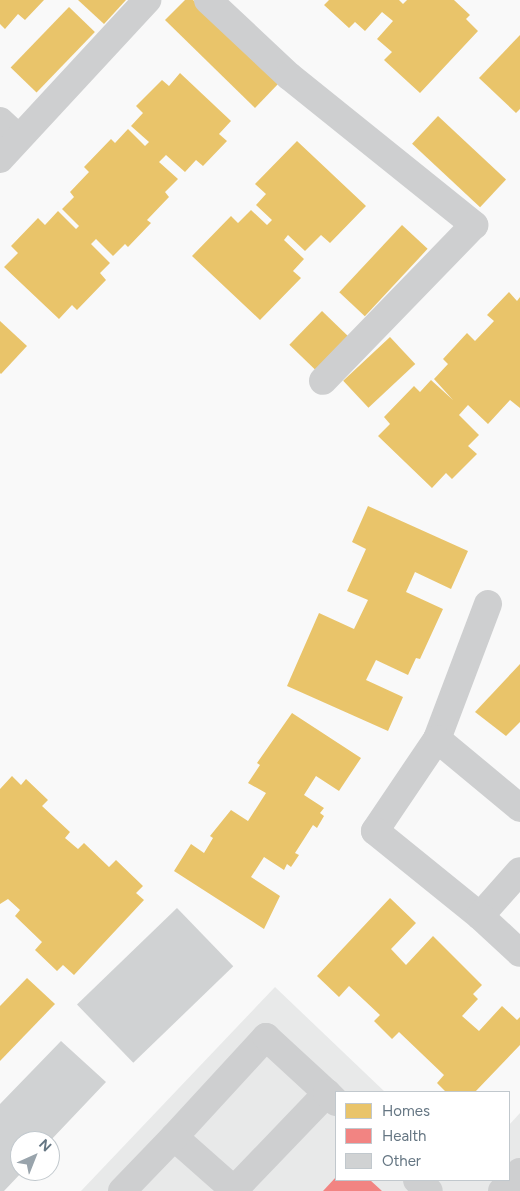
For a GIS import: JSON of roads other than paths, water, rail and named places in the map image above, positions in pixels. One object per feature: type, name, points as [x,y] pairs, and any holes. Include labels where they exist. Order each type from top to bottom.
[{"type":"street","points":[[0,159],[9,129],[147,0]]},
{"type":"street","points":[[208,0],[289,76],[474,225],[323,381]]},
{"type":"street","points":[[488,604],[437,739],[375,831],[480,916],[520,952]]},
{"type":"street","points":[[437,739],[520,808]]},
{"type":"street","points":[[480,916],[520,870]]},
{"type":"street","points":[[122,1191],[266,1037],[331,1098],[234,1190],[174,1137]]},
{"type":"street","points":[[502,1191],[520,1172]]},
{"type":"street","points":[[418,1181],[429,1191]]}]
